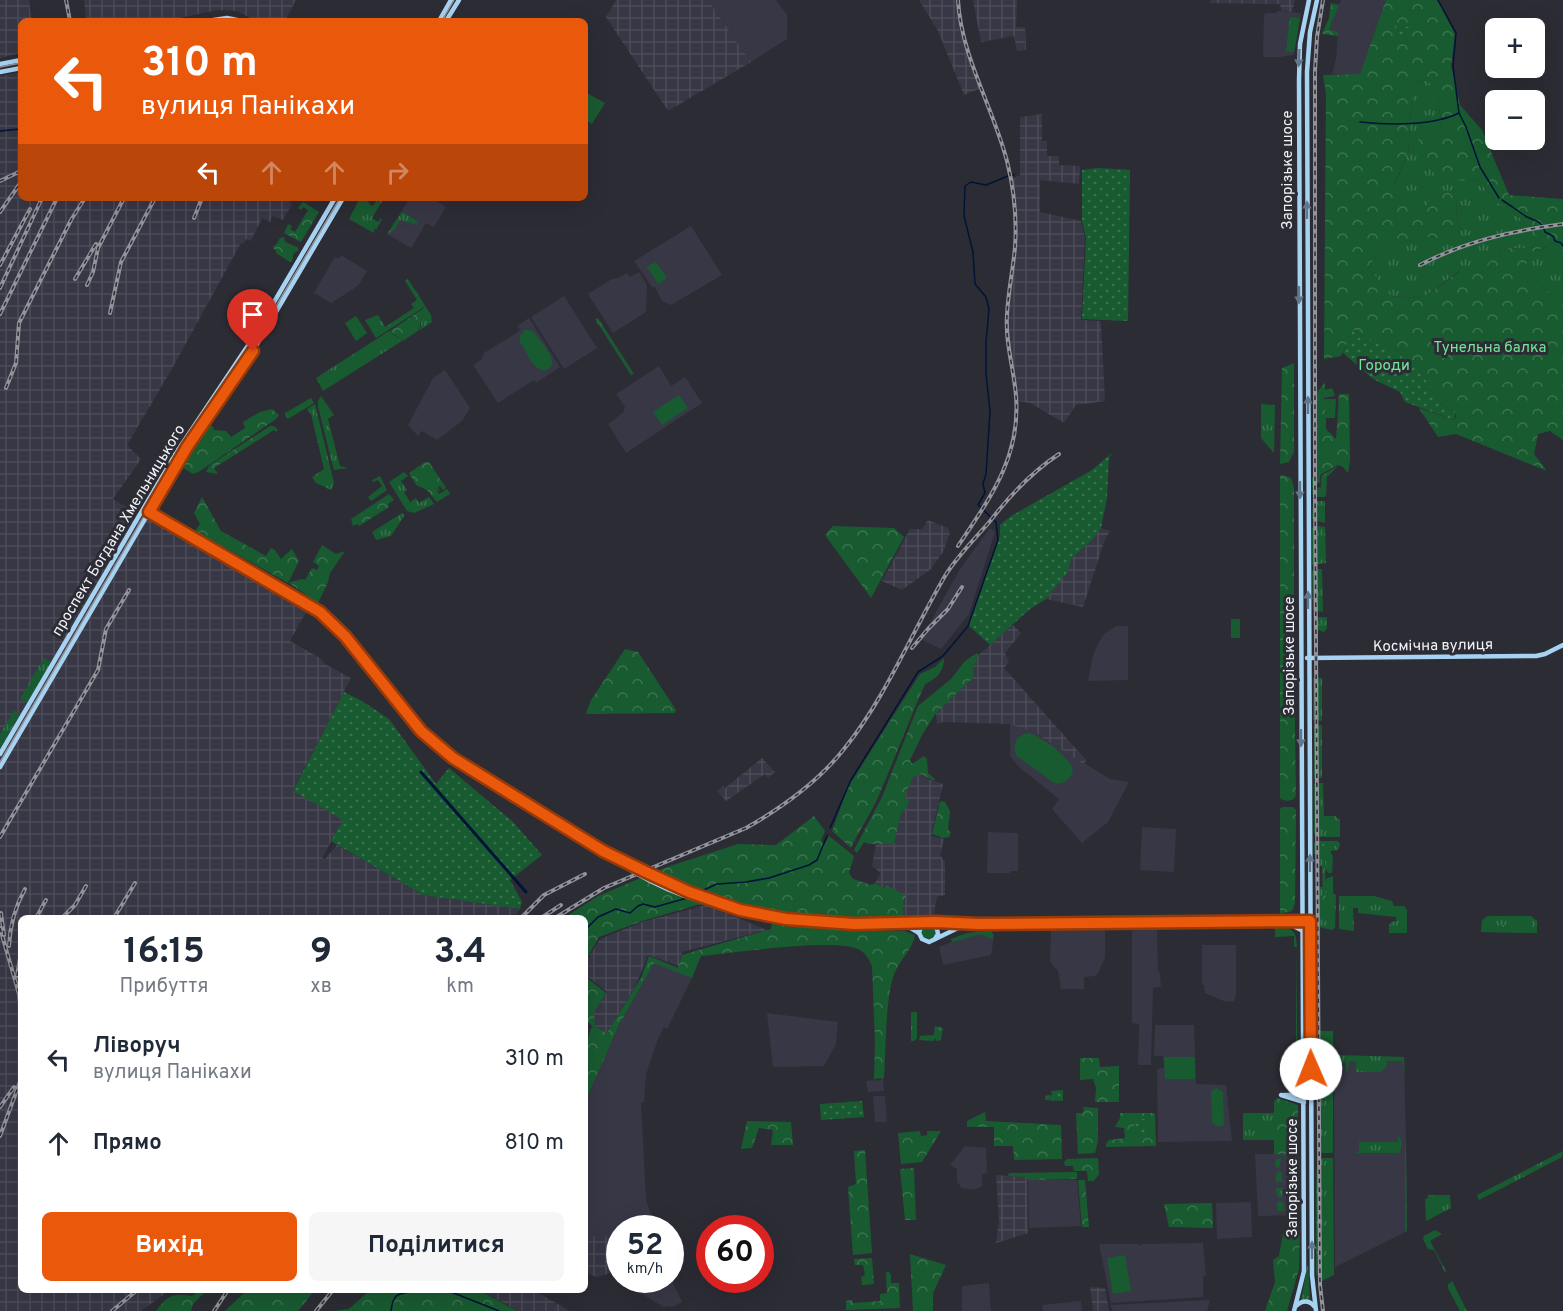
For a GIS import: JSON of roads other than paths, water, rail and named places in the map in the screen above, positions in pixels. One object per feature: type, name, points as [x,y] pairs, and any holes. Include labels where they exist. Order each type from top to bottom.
[{"type":"main road","points":[[441,18],[451,0]]},
{"type":"main road","points":[[448,18],[459,0]]},
{"type":"main road","name":"Запорізьке шосе","points":[[1295,1310],[1304,1271],[1299,72],[1300,44],[1309,0]]},
{"type":"main road","name":"Запорізьке шосе","points":[[1316,1310],[1312,1275],[1307,72],[1310,32],[1317,0]]},
{"type":"main road","points":[[0,63],[18,60]]},
{"type":"main road","points":[[0,72],[18,69]]},
{"type":"main road","name":"проспект Богдана Хмельницького","points":[[0,754],[182,444],[253,338],[333,201]]},
{"type":"main road","name":"проспект Богдана Хмельницького","points":[[0,767],[187,447],[253,351],[341,201]]},
{"type":"main road","points":[[1299,356],[1308,356]]},
{"type":"main road","points":[[1300,471],[1308,471]]},
{"type":"main road","points":[[144,508],[320,612],[345,636],[421,731],[453,758],[625,867],[678,892],[718,906],[808,922],[978,924],[1310,921]]},
{"type":"main road","name":"Космічна вулиця","points":[[1301,658],[1536,656],[1563,645]]},
{"type":"main road","points":[[1284,921],[1310,935]]},
{"type":"main road","points":[[919,933],[921,926],[929,923],[934,925],[938,931],[934,940]]},
{"type":"main road","points":[[884,924],[909,927],[919,933],[924,941],[934,940],[958,928],[978,924]]},
{"type":"main road","points":[[1311,1095],[1281,1095],[1311,1102]]},
{"type":"main road","points":[[1295,1310],[1298,1304],[1306,1301],[1310,1302],[1316,1310]]},
{"type":"waterway","points":[[1438,0],[1456,33],[1453,66],[1459,113],[1480,167],[1499,198]]},
{"type":"waterway","points":[[1360,122],[1384,124],[1424,122],[1459,113]]},
{"type":"waterway","points":[[0,131],[18,129]]},
{"type":"waterway","points":[[830,828],[851,780],[918,672],[943,656],[968,626],[998,540],[996,522],[978,505],[985,493],[983,484],[986,474],[990,411],[986,374],[989,309],[986,297],[975,284],[973,252],[964,216],[965,186],[971,182],[986,185],[1008,176]]},
{"type":"waterway","points":[[1502,200],[1538,222],[1545,232],[1563,246]]},
{"type":"waterway","points":[[421,772],[526,892]]},
{"type":"waterway","points":[[697,893],[717,884],[769,878],[809,865],[817,860],[827,836]]},
{"type":"waterway","points":[[588,927],[598,917],[616,909],[630,913],[643,904],[655,907],[687,898]]},
{"type":"waterway","points":[[391,1311],[394,1299],[402,1293]]},
{"type":"waterway","points":[[454,1293],[499,1311]]},
{"type":"tram line","points":[[444,18],[454,0]]},
{"type":"tram line","points":[[0,67],[18,64]]},
{"type":"tram line","points":[[0,762],[178,458],[256,340],[338,201]]},
{"type":"railway","points":[[66,0],[69,18]]},
{"type":"railway","points":[[958,0],[960,21],[971,61],[1007,161],[1016,225],[1007,325],[1016,396],[1014,438],[992,494],[958,546]]},
{"type":"railway","points":[[1323,0],[1317,37],[1315,71],[1320,1285],[1323,1311]]},
{"type":"railway","points":[[0,181],[18,172]]},
{"type":"railway","points":[[0,212],[18,186]]},
{"type":"railway","points":[[0,288],[41,201]]},
{"type":"railway","points":[[0,314],[56,201]]},
{"type":"railway","points":[[6,388],[16,363],[19,323],[71,220],[83,201]]},
{"type":"railway","points":[[87,285],[93,272],[98,248],[122,201]]},
{"type":"railway","points":[[110,313],[121,262],[153,201]]},
{"type":"railway","points":[[194,218],[201,201]]},
{"type":"railway","points":[[0,265],[30,209]]},
{"type":"railway","points":[[1420,265],[1472,243],[1563,224]]},
{"type":"railway","points":[[75,279],[96,244]]},
{"type":"railway","points":[[560,915],[604,888],[746,828],[786,802],[823,772],[859,730],[955,561],[1014,492],[1059,454]]},
{"type":"railway","points":[[912,648],[948,609],[962,587]]},
{"type":"railway","points":[[0,837],[98,670],[106,629],[129,590]]},
{"type":"railway","points":[[524,915],[544,895],[585,874]]},
{"type":"railway","points":[[116,915],[135,883]]},
{"type":"railway","points":[[65,915],[75,905],[86,886]]},
{"type":"railway","points":[[9,946],[14,916],[25,889]]},
{"type":"railway","points":[[38,915],[46,900]]},
{"type":"railway","points":[[546,915],[561,905]]},
{"type":"railway","points":[[1,913],[4,935]]},
{"type":"railway","points":[[0,928],[18,991]]},
{"type":"railway","points":[[17,976],[18,970]]},
{"type":"railway","points":[[0,1107],[14,1087]]},
{"type":"railway","points":[[0,1136],[18,1087]]},
{"type":"railway","points":[[112,1311],[134,1293]]},
{"type":"railway","points":[[214,1311],[226,1293]]},
{"type":"railway","points":[[316,1311],[331,1293]]},
{"type":"park label","name":"Тунельна балка","points":[[1490,347]]},
{"type":"park label","name":"Городи","points":[[1384,365]]}]
